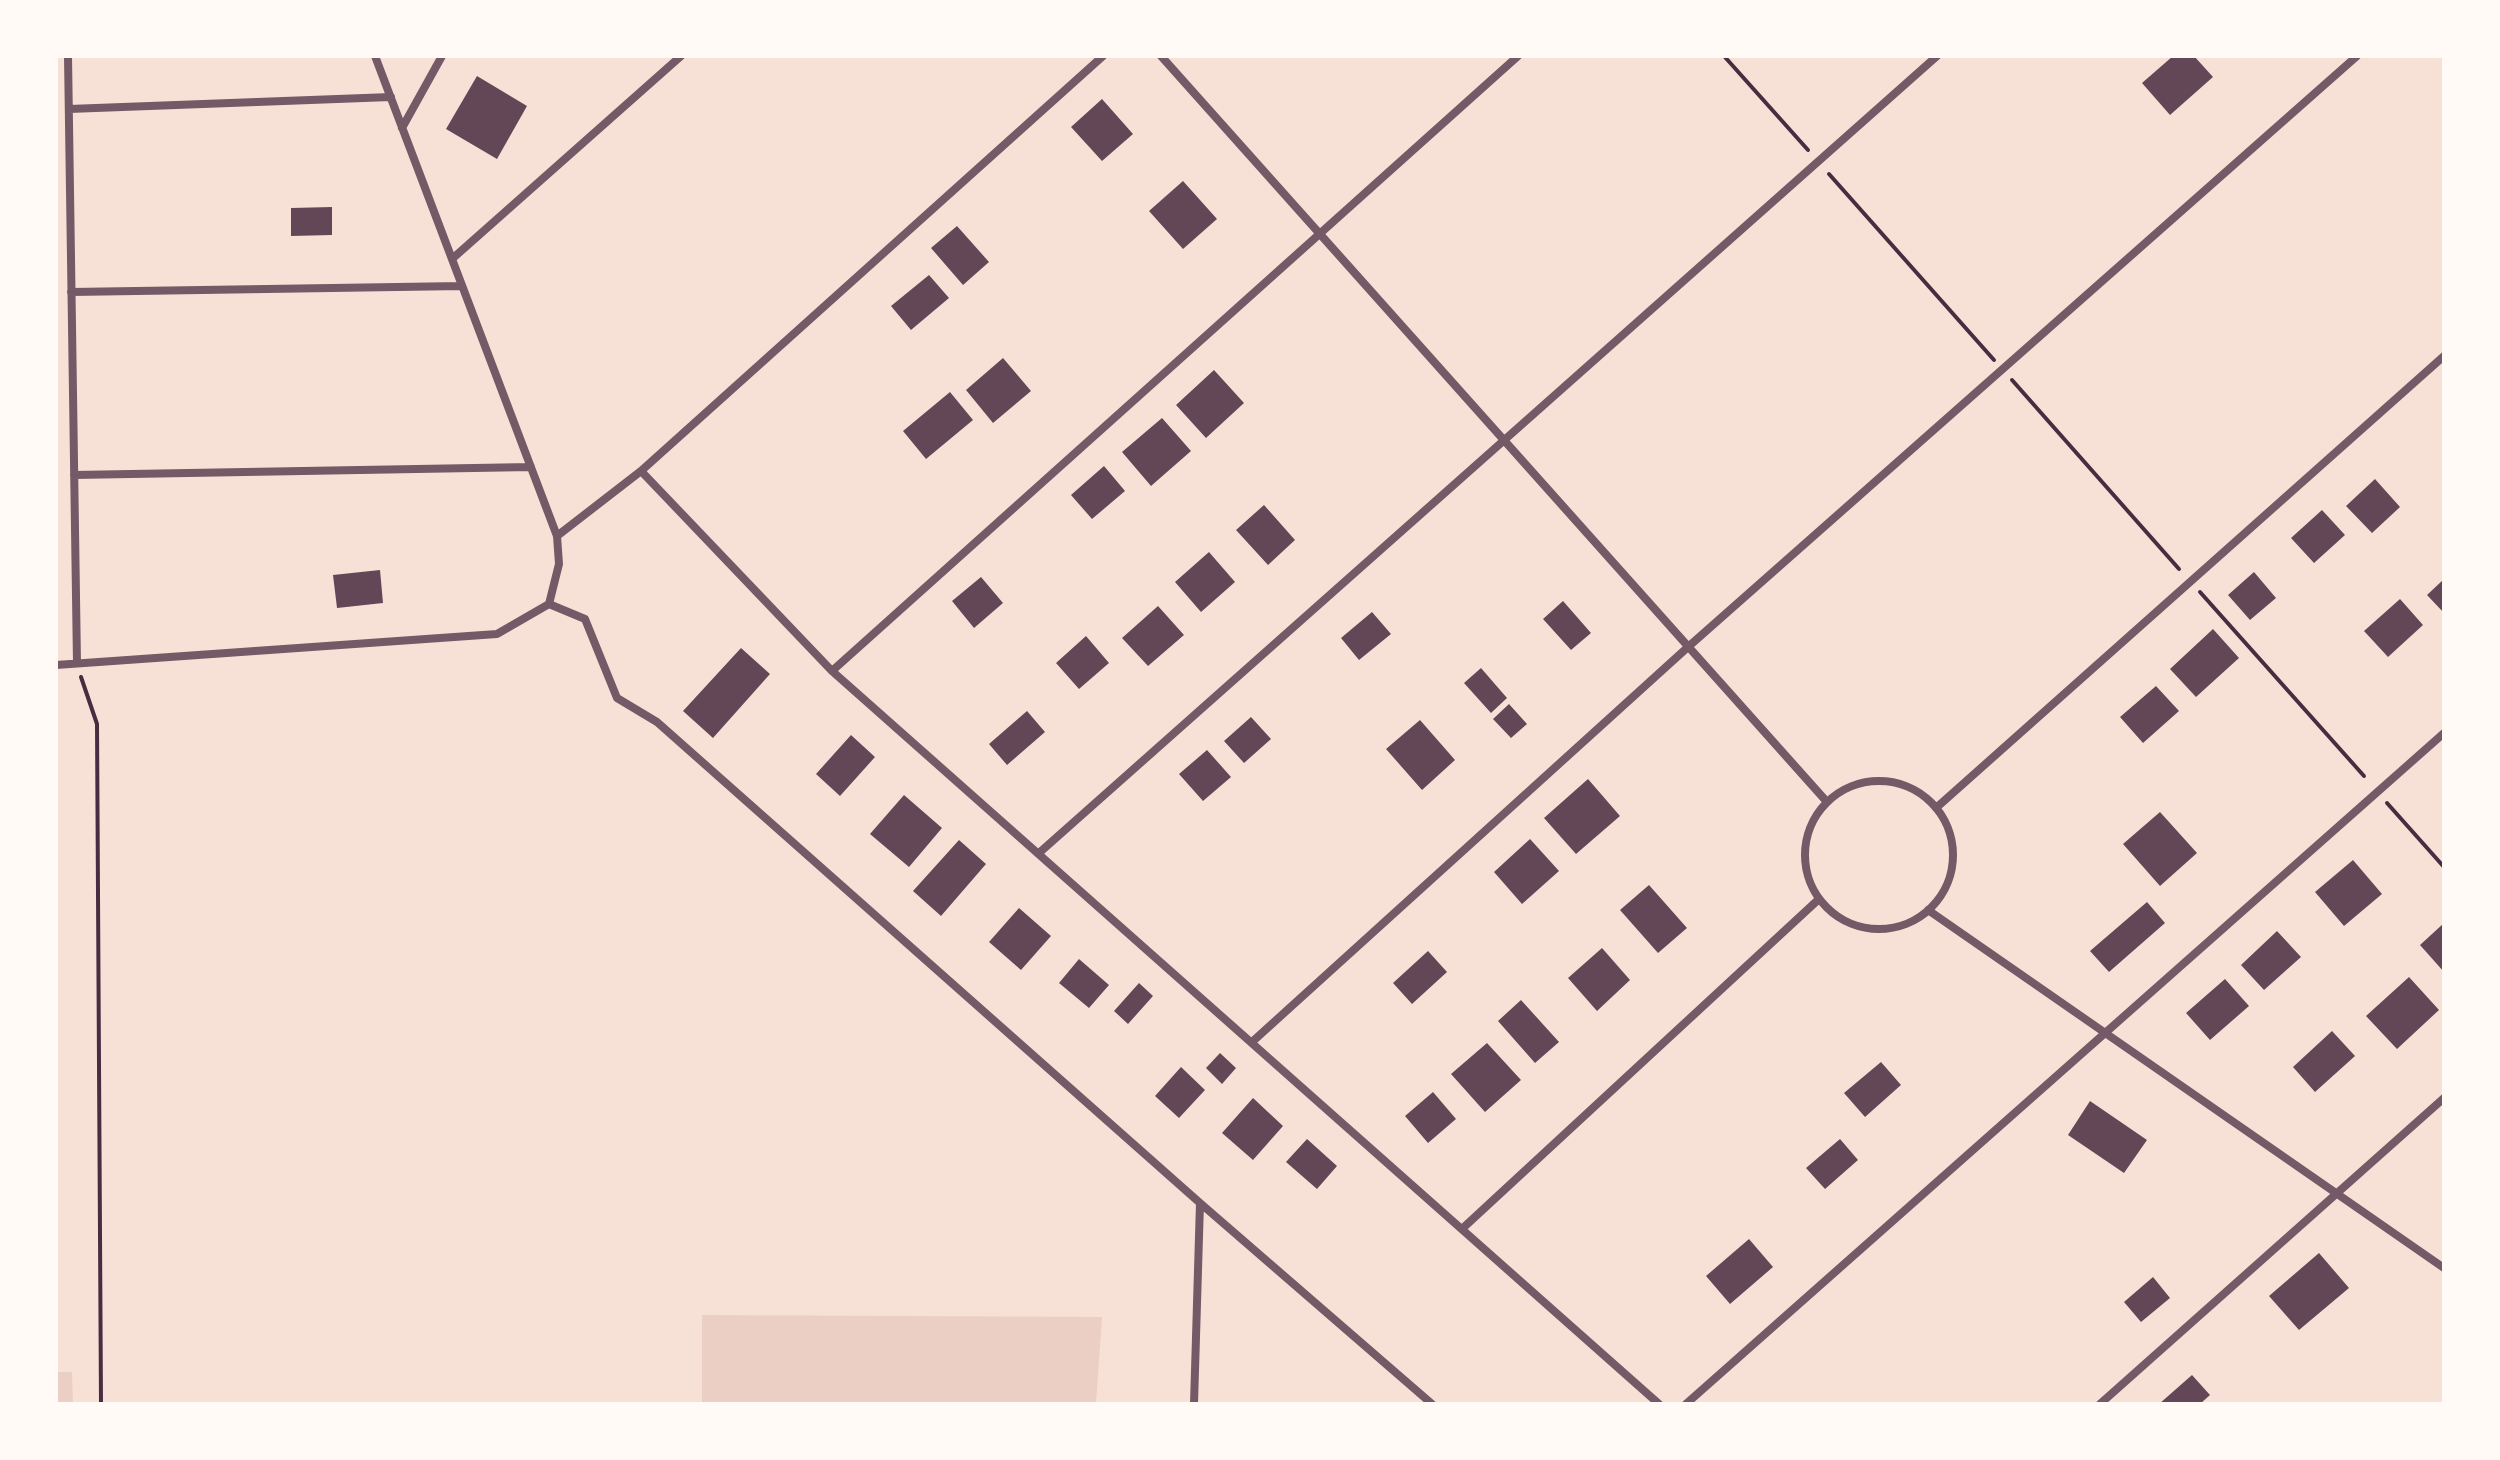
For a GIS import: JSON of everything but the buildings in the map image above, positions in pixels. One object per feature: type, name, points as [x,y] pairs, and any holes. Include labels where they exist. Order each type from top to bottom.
[{"type":"street","points":[[68,56],[77,663]]},
{"type":"street","points":[[56,665],[497,634],[549,604],[559,564],[557,536],[375,56]]},
{"type":"street","points":[[402,128],[442,56]]},
{"type":"street","points":[[452,259],[681,56]]},
{"type":"street","points":[[557,536],[641,471],[1103,56]]},
{"type":"street","points":[[1161,56],[1827,802]]},
{"type":"street","points":[[832,671],[1518,56]]},
{"type":"street","points":[[1039,853],[1937,56]]},
{"type":"street","points":[[1252,1042],[1688,647],[2357,56]]},
{"type":"street","points":[[69,109],[391,97]]},
{"type":"street","points":[[71,292],[462,286]]},
{"type":"street","points":[[1936,808],[2444,356]]},
{"type":"street","points":[[74,475],[531,467]]},
{"type":"street","points":[[641,471],[832,671],[1659,1404]]},
{"type":"street","points":[[549,604],[585,619],[617,698],[657,722],[1432,1404]]},
{"type":"street","points":[[1686,1404],[2444,733]]},
{"type":"street","points":[[1870,782],[1895,783],[1917,792],[1936,808],[1947,827],[1952,849],[1951,872],[1942,893],[1928,910],[1907,924],[1895,927],[1859,927],[1836,916],[1819,899],[1809,880],[1804,860],[1806,839],[1814,819],[1827,802],[1847,788],[1870,782]]},
{"type":"street","points":[[1463,1228],[1819,899]]},
{"type":"street","points":[[1928,910],[2444,1268]]},
{"type":"street","points":[[2100,1404],[2444,1098]]},
{"type":"street","points":[[1194,1404],[1200,1203]]},
{"type":"path","points":[[1724,56],[1809,152]]},
{"type":"path","points":[[1829,174],[1995,361]]},
{"type":"path","points":[[2012,380],[2179,569]]},
{"type":"path","points":[[2200,592],[2364,776]]},
{"type":"path","points":[[77,663],[97,724],[101,1404]]},
{"type":"path","points":[[2380,795],[2444,867]]},
{"type":"shaded area","points":[[702,1315],[1102,1317],[1096,1404],[702,1404]]},
{"type":"shaded area","points":[[56,1372],[72,1372],[73,1404],[56,1404]]}]
